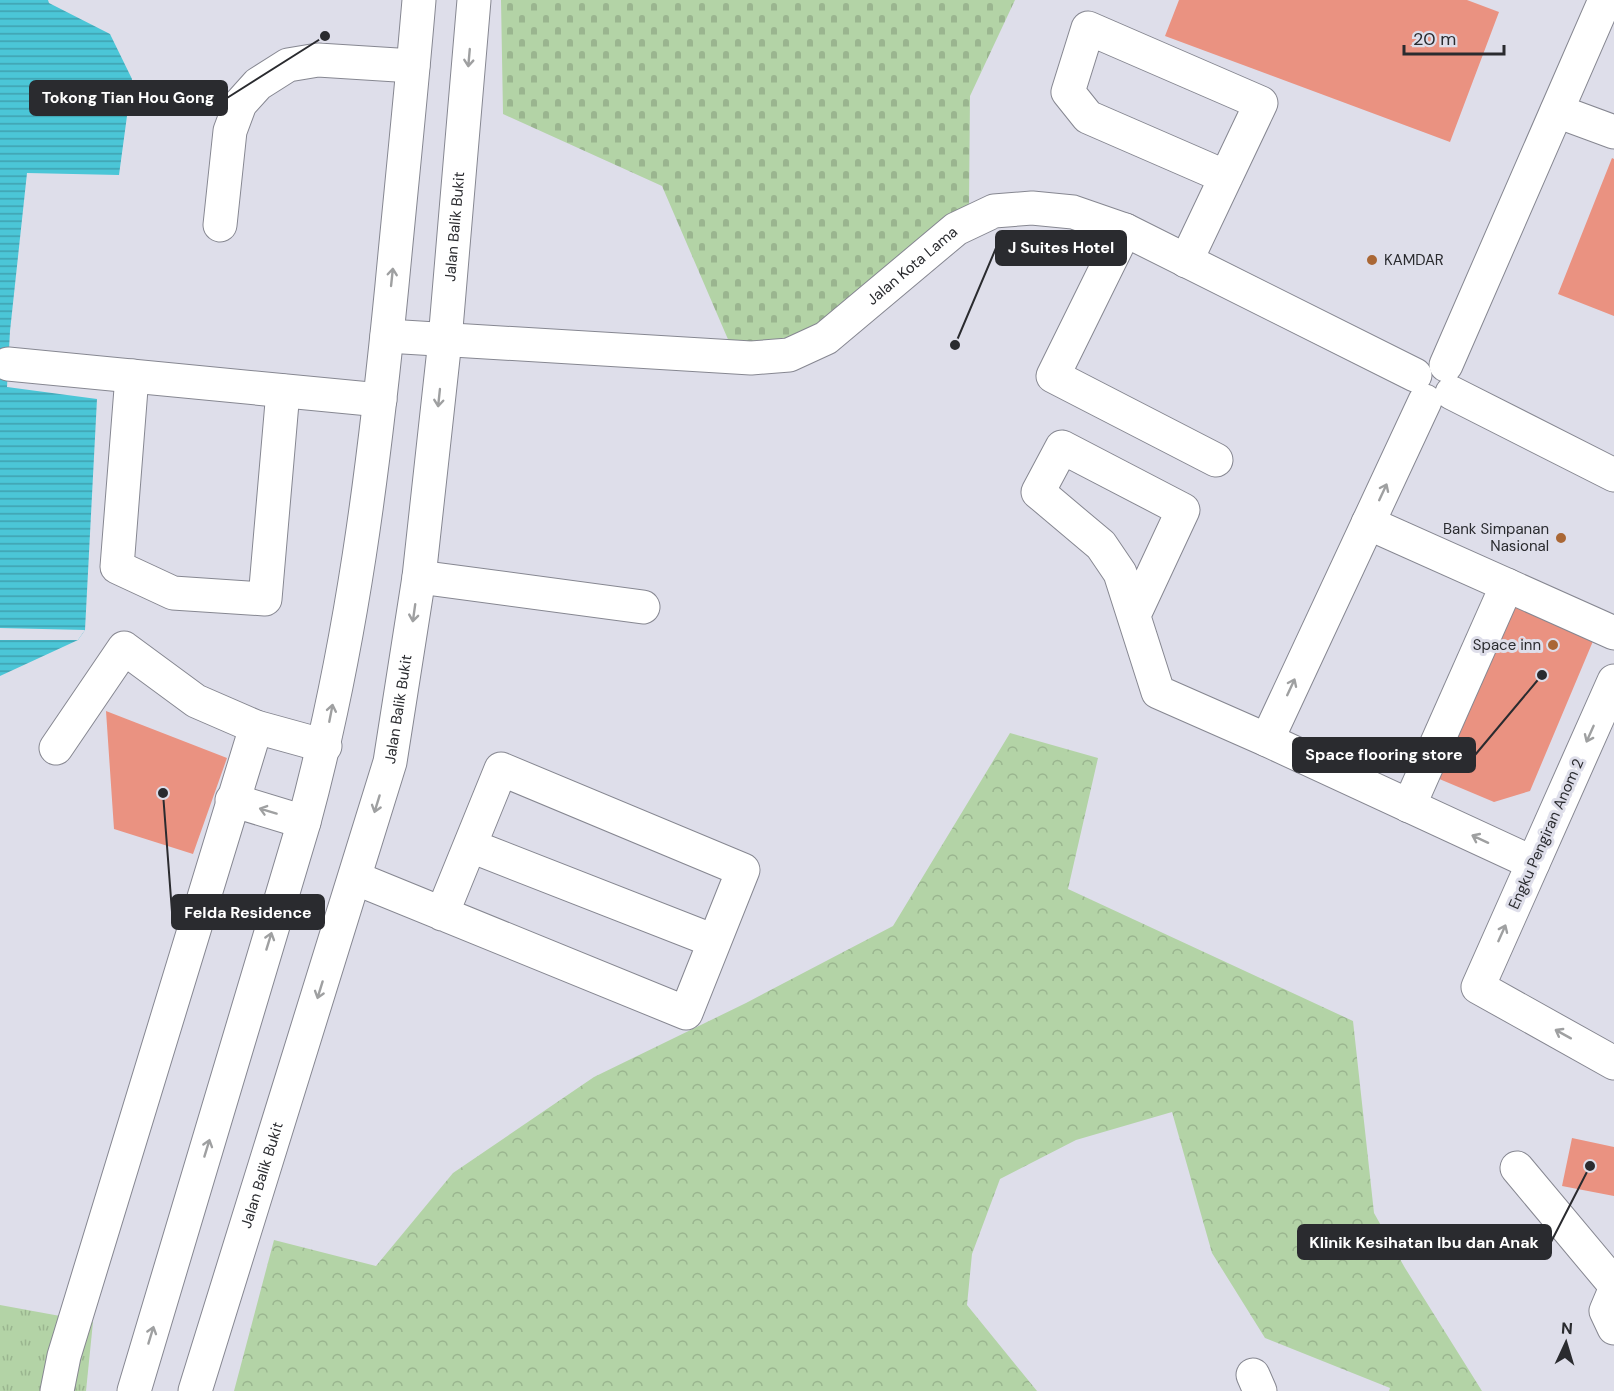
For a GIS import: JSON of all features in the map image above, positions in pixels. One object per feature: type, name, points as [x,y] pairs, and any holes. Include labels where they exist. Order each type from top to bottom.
[{"type":"street","points":[[134,1391],[325,746],[359,568],[387,336],[419,0]]},
{"type":"street","name":"Jalan Balik Bukit","points":[[195,1391],[390,762],[419,577],[445,340],[474,0]]},
{"type":"street","points":[[1267,740],[1435,383],[1605,0]]},
{"type":"street","points":[[1186,261],[1226,177],[1261,103],[1088,28],[1068,92],[1088,117],[1226,177]]},
{"type":"street","points":[[220,225],[230,131],[240,104],[258,84],[288,65],[318,60],[413,66]]},
{"type":"street","points":[[1557,111],[1614,132]]},
{"type":"street","name":"Jalan Kota Lama","points":[[387,336],[751,358],[789,355],[825,338],[956,229],[994,211],[1032,207],[1073,212],[1125,230],[1435,383],[1614,475]]},
{"type":"street","points":[[1125,230],[1053,376],[1215,460]]},
{"type":"street","points":[[8,364],[380,400]]},
{"type":"street","points":[[132,376],[117,567],[172,593],[265,599],[283,391]]},
{"type":"street","points":[[1134,615],[1183,510],[1062,447],[1038,492],[1101,545],[1120,573],[1158,692],[1533,863]]},
{"type":"street","points":[[1368,523],[1614,633]]},
{"type":"street","points":[[419,577],[643,607]]},
{"type":"street","points":[[1409,806],[1507,585]]},
{"type":"street","points":[[56,748],[124,648],[196,701],[256,728],[325,746]]},
{"type":"street","name":"Engku Pengiran Anom 2","points":[[1612,1055],[1478,987],[1614,681]]},
{"type":"street","points":[[57,1391],[67,1345],[232,800],[256,728]]},
{"type":"street","points":[[355,878],[442,914],[686,1013],[743,870],[501,769],[442,914]]},
{"type":"street","points":[[232,800],[304,822]]},
{"type":"street","points":[[471,846],[714,941]]},
{"type":"street","points":[[1517,1168],[1614,1284]]},
{"type":"street","points":[[1614,1292],[1606,1311],[1614,1329]]},
{"type":"green space","points":[[501,0],[1015,0],[970,96],[969,206],[805,338],[730,344],[662,186],[503,114]]},
{"type":"green space","points":[[1010,733],[1098,758],[1068,889],[1353,1021],[1374,1213],[1405,1268],[1482,1391],[1389,1391],[1390,1388],[1265,1338],[1212,1253],[1172,1112],[1076,1140],[1000,1179],[972,1254],[967,1305],[1037,1391],[234,1391],[274,1240],[376,1266],[453,1173],[594,1077],[746,1003],[893,926]]},
{"type":"green space","points":[[0,1305],[93,1322],[86,1391],[0,1391]]},
{"type":"water","points":[[0,0],[48,0],[49,3],[110,34],[132,79],[119,175],[27,173],[10,331],[7,387],[97,399],[85,630],[78,640],[0,676]]},
{"type":"pier","points":[[0,628],[85,630],[78,640],[0,640]]},
{"type":"building","points":[[1179,0],[1467,0],[1499,12],[1450,142],[1165,36]]},
{"type":"building","points":[[1612,158],[1614,159],[1614,316],[1558,294]]},
{"type":"building","points":[[1514,598],[1596,634],[1530,791],[1494,802],[1437,778]]},
{"type":"building","points":[[106,711],[227,758],[193,854],[114,829]]},
{"type":"building","points":[[1572,1138],[1614,1147],[1614,1196],[1562,1186]]},
{"type":"place","name":"Tokong Tian Hou Gong","points":[[325,36]]},
{"type":"place","name":"KAMDAR","points":[[1372,260]]},
{"type":"place","name":"J Suites Hotel","points":[[955,345]]},
{"type":"place","name":"Bank Simpanan Nasional","points":[[1561,538]]},
{"type":"place","name":"Space inn","points":[[1553,645]]},
{"type":"place","name":"Space flooring store","points":[[1542,675]]},
{"type":"place","name":"Felda Residence","points":[[163,793]]},
{"type":"place","name":"Klinik Kesihatan Ibu dan Anak","points":[[1590,1166]]}]
